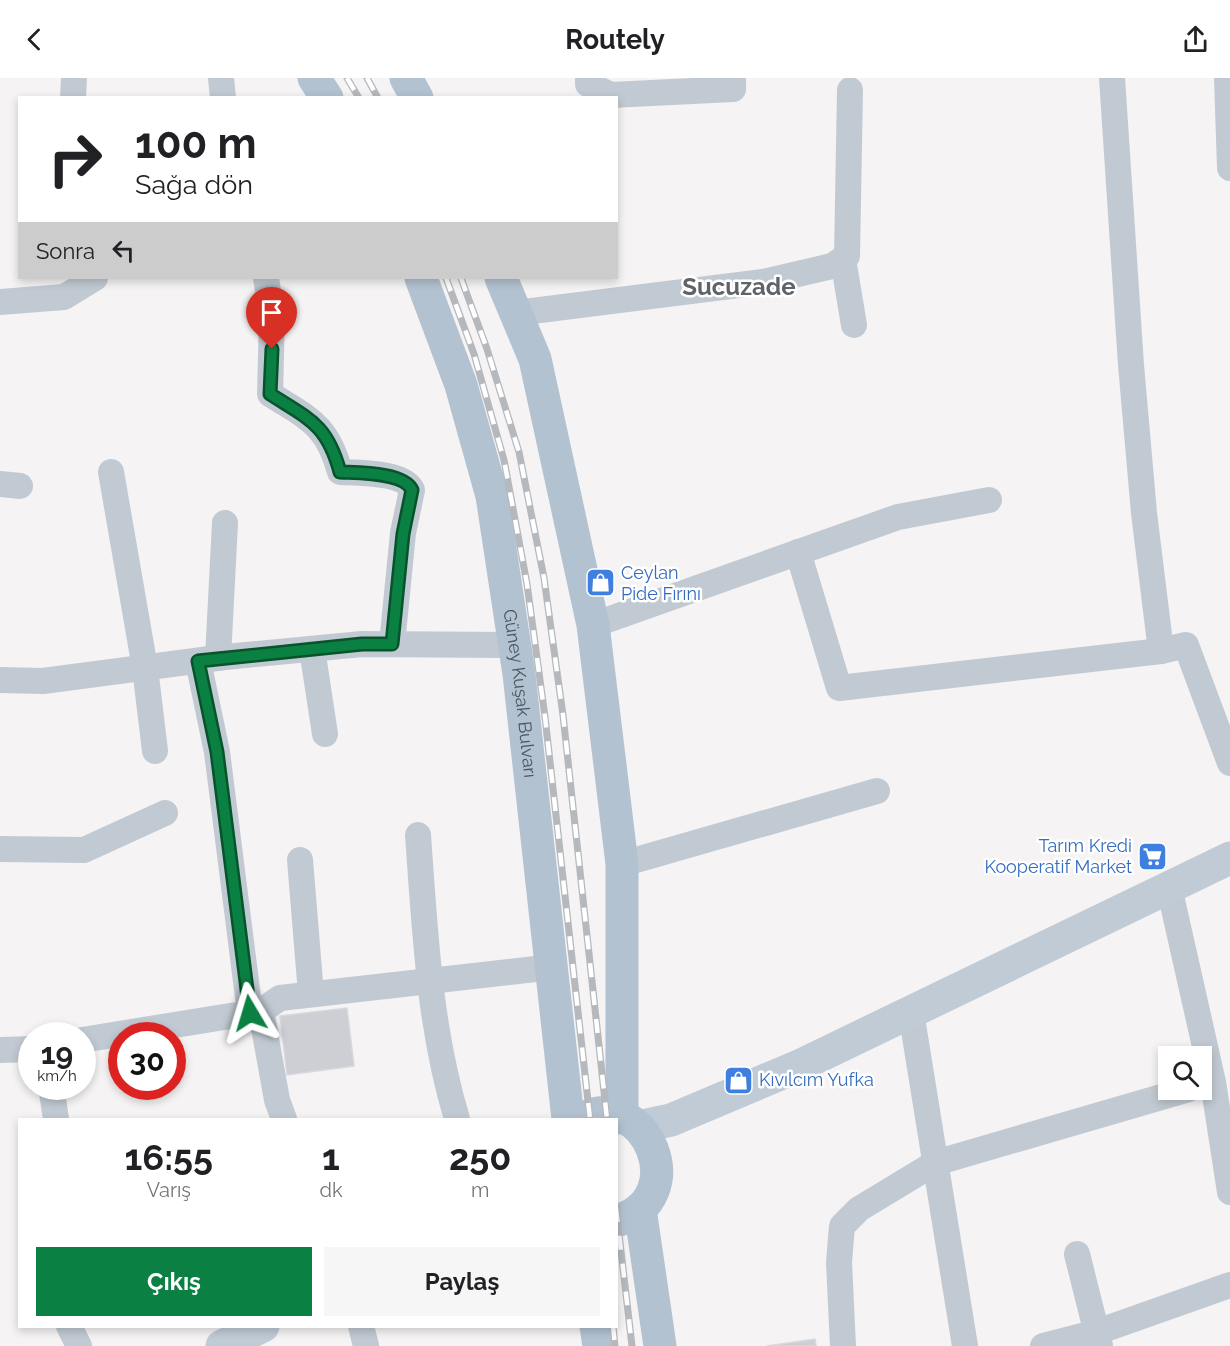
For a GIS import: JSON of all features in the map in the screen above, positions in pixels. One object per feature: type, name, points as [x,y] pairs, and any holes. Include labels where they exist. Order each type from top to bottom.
[{"type":"main road","points":[[314,78],[326,96]]},
{"type":"main road","points":[[406,78],[416,96]]},
{"type":"main road","name":"Güney Kuşak Bulvarı","points":[[421,279],[461,385],[492,496],[514,645],[553,967],[568,1118]]},
{"type":"main road","points":[[501,279],[535,359],[593,625],[622,864],[630,1122],[650,1141],[657,1159]]},
{"type":"main road","points":[[618,1118],[630,1122],[671,1120],[799,1066],[1230,858]]},
{"type":"main road","points":[[586,1118],[604,1114],[617,1118]]},
{"type":"main road","points":[[660,1346],[628,1215],[654,1186],[657,1177],[657,1159],[671,1120]]},
{"type":"main road","points":[[222,1346],[258,1328]]},
{"type":"main road","points":[[596,1328],[599,1346]]},
{"type":"street","points":[[73,96],[74,78]]},
{"type":"street","points":[[221,78],[223,96]]},
{"type":"street","points":[[588,78],[588,84],[610,95],[733,89],[733,78]]},
{"type":"street","points":[[1112,78],[1131,365],[1144,513],[1161,651]]},
{"type":"street","points":[[1227,78],[1230,168]]},
{"type":"street","points":[[516,313],[763,282],[832,267],[847,256],[850,90]]},
{"type":"street","points":[[843,259],[854,325]]},
{"type":"street","points":[[0,302],[92,279]]},
{"type":"street","points":[[266,279],[272,316],[270,394],[316,423],[333,446],[340,472],[382,475],[410,484],[412,490],[403,534],[392,644]]},
{"type":"street","points":[[111,472],[145,668],[155,751]]},
{"type":"street","points":[[593,625],[898,517],[989,500]]},
{"type":"street","points":[[225,523],[208,660],[217,752],[256,1012],[277,1100],[284,1118]]},
{"type":"street","points":[[798,552],[839,688],[1161,651],[1186,645],[1230,763]]},
{"type":"street","points":[[0,680],[43,681],[312,649],[392,644],[514,645]]},
{"type":"street","points":[[312,649],[325,734]]},
{"type":"street","points":[[622,864],[877,791]]},
{"type":"street","points":[[0,849],[84,850],[165,813]]},
{"type":"street","points":[[418,835],[428,980],[444,1077],[457,1118]]},
{"type":"street","points":[[300,860],[311,994]]},
{"type":"street","points":[[1169,887],[1201,1046]]},
{"type":"street","points":[[96,1039],[256,1012],[280,998],[553,967]]},
{"type":"street","points":[[910,1012],[965,1346]]},
{"type":"street","points":[[0,1050],[18,1049]]},
{"type":"street","points":[[1212,1095],[1225,1134],[1230,1192]]},
{"type":"street","points":[[843,1346],[839,1262],[842,1226],[859,1209],[935,1163],[1158,1098]]},
{"type":"street","points":[[53,1100],[56,1118]]},
{"type":"street","points":[[1077,1254],[1099,1339]]},
{"type":"street","points":[[1043,1346],[1099,1339],[1230,1285]]},
{"type":"street","points":[[70,1328],[79,1346]]},
{"type":"street","points":[[362,1328],[366,1346]]},
{"type":"building","points":[[347,1008],[354,1066],[287,1075],[280,1016]]},
{"type":"building","points":[[815,1339],[816,1346],[767,1346]]},
{"type":"railway","points":[[347,78],[358,96]]},
{"type":"railway","points":[[367,78],[377,96]]},
{"type":"railway","points":[[446,279],[474,354],[504,460],[527,584],[545,717],[590,1118]]},
{"type":"railway","points":[[461,279],[487,349],[519,452],[544,578],[563,715],[607,1118]]},
{"type":"railway","points":[[618,1225],[632,1346]]},
{"type":"railway","points":[[613,1328],[615,1346]]},
{"type":"place","name":"Ceylan Pide Fırını","points":[[600,583]]},
{"type":"place","name":"Tarım Kredi Kooperatif Market","points":[[1153,856]]},
{"type":"place","name":"Kıvılcım Yufka","points":[[738,1080]]},
{"type":"district","name":"Sucuzade","points":[[739,287]]},
{"type":"route","points":[[250,1013],[217,752],[198,661],[362,644],[392,644],[403,534],[412,490],[410,484],[402,480],[382,475],[340,472],[333,446],[316,423],[270,394],[272,349]]}]
